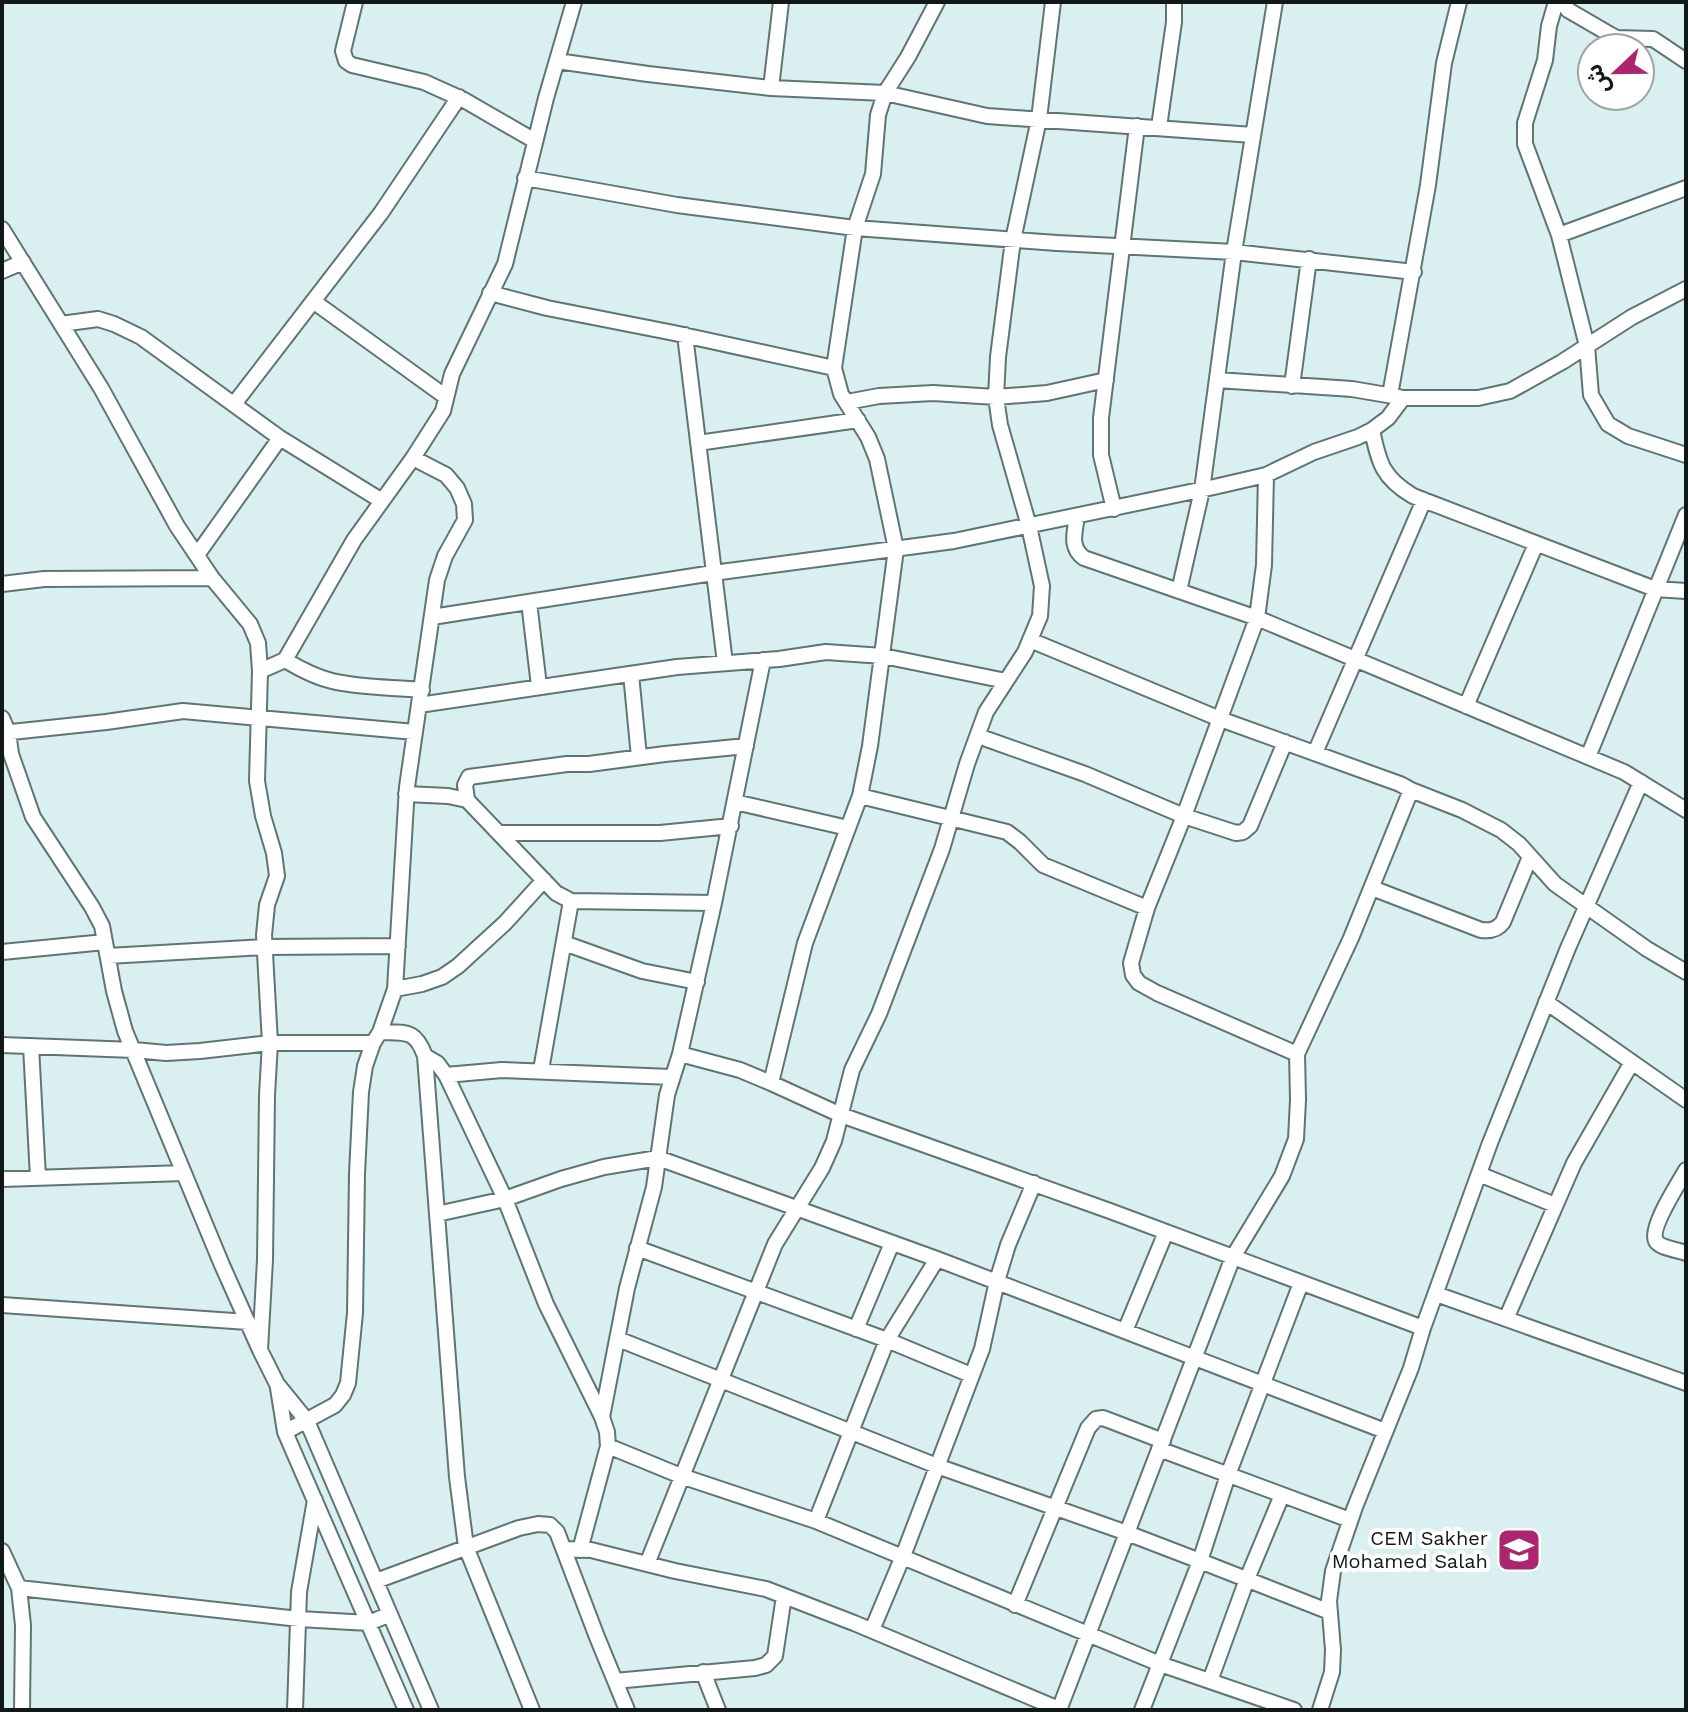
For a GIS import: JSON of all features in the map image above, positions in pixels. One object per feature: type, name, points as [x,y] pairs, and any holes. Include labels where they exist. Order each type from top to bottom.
[{"type":"street","points":[[355,2],[343,51],[346,61],[424,82],[459,97],[535,141]]},
{"type":"street","points":[[260,671],[285,660],[354,540],[443,411],[452,374],[505,264],[525,178],[574,2]]},
{"type":"street","points":[[771,88],[781,2]]},
{"type":"street","points":[[771,1083],[805,943],[860,796],[870,746],[896,549],[877,459],[868,437],[841,394],[834,368],[855,228],[873,174],[878,115],[885,93],[937,2]]},
{"type":"street","points":[[647,1564],[775,1244],[822,1168],[834,1141],[852,1070],[879,1014],[942,849],[986,712],[1025,652],[1040,616],[1042,586],[1029,526],[1000,425],[996,397],[1013,240],[1039,119],[1053,2]]},
{"type":"street","points":[[1159,127],[1174,2]]},
{"type":"street","points":[[1179,591],[1202,490],[1234,252],[1275,2]]},
{"type":"street","points":[[432,617],[713,573],[954,541],[1266,475],[1314,452],[1372,430],[1388,418],[1397,396],[1444,63],[1459,2]]},
{"type":"street","points":[[1556,2],[1549,26],[1545,60],[1525,123],[1525,144],[1559,235],[1587,346],[1591,395],[1608,424],[1628,436],[1686,455]]},
{"type":"street","points":[[1564,2],[1568,10],[1617,38],[1653,39],[1686,61]]},
{"type":"street","points":[[557,61],[771,88],[885,93],[987,116],[1253,135]]},
{"type":"street","points":[[234,404],[381,213],[459,97]]},
{"type":"street","points":[[1114,509],[1101,455],[1101,418],[1137,126]]},
{"type":"street","points":[[525,178],[677,205],[855,228],[1234,252],[1414,272]]},
{"type":"street","points":[[1559,235],[1686,188]]},
{"type":"street","points":[[2,229],[101,388],[177,526],[212,578],[250,624],[258,643],[257,781],[277,876],[267,905],[264,935],[270,1043],[260,1350]]},
{"type":"street","points":[[1292,386],[1309,259]]},
{"type":"street","points":[[2,271],[23,262]]},
{"type":"street","points":[[1217,380],[1352,389],[1397,396],[1478,398],[1510,391],[1632,317],[1686,289]]},
{"type":"street","points":[[490,293],[547,308],[834,368]]},
{"type":"street","points":[[313,301],[446,397]]},
{"type":"street","points":[[61,324],[98,319],[141,337],[280,438],[382,501]]},
{"type":"street","points":[[685,335],[725,663]]},
{"type":"street","points":[[847,402],[879,396],[933,393],[996,397],[1047,393],[1106,380]]},
{"type":"street","points":[[698,443],[858,420]]},
{"type":"street","points":[[1372,430],[1387,477],[1399,488],[1655,589],[1686,591]]},
{"type":"street","points":[[197,555],[280,438]]},
{"type":"street","points":[[285,1432],[335,1405],[348,1383],[355,1313],[361,1092],[365,1066],[395,989],[406,794],[437,580],[445,556],[465,520],[464,504],[457,488],[446,475],[413,458]]},
{"type":"street","points":[[1266,475],[1264,565],[1257,618],[1147,908],[1131,963],[1133,975],[1139,983],[1157,993],[1297,1054]]},
{"type":"street","points":[[1315,753],[1424,500]]},
{"type":"street","points":[[1588,757],[1686,515]]},
{"type":"street","points":[[1077,516],[1074,547],[1084,558],[1257,618],[1624,772],[1686,810]]},
{"type":"street","points":[[1466,706],[1536,544]]},
{"type":"street","points":[[2,584],[44,579],[212,578]]},
{"type":"street","points":[[529,602],[539,686]]},
{"type":"street","points":[[1030,640],[1220,719],[1400,784],[1462,810],[1501,830],[1519,844],[1555,884],[1647,949],[1686,972]]},
{"type":"street","points":[[285,660],[330,681],[421,697],[826,652],[883,656],[1006,681]]},
{"type":"street","points":[[602,1417],[627,1288],[654,1187],[671,1077],[680,1054],[697,982],[763,660]]},
{"type":"street","points":[[631,674],[639,757]]},
{"type":"street","points":[[415,732],[183,711],[106,722],[4,727],[33,817],[102,926],[125,1031],[260,1350],[277,1384],[307,1421],[431,1710]]},
{"type":"street","points":[[978,736],[1236,833],[1250,826],[1285,742]]},
{"type":"street","points":[[467,800],[465,785],[469,777],[746,746]]},
{"type":"street","points":[[1320,1710],[1332,1672],[1329,1601],[1333,1571],[1350,1520],[1415,1357],[1479,1174],[1546,1002],[1641,782]]},
{"type":"street","points":[[564,1549],[591,1550],[766,1589],[872,1630],[1060,1710],[1233,1257],[1282,1176],[1296,1139],[1297,1054],[1351,938],[1411,790]]},
{"type":"street","points":[[406,794],[467,800],[556,893],[571,901],[714,903]]},
{"type":"street","points":[[860,796],[1007,832],[1043,865],[1147,908]]},
{"type":"street","points":[[735,802],[848,828]]},
{"type":"street","points":[[500,833],[660,833],[731,826]]},
{"type":"street","points":[[1372,888],[1488,931],[1503,922],[1530,857]]},
{"type":"street","points":[[395,989],[442,977],[458,966],[505,923],[544,880]]},
{"type":"street","points":[[541,1070],[571,901]]},
{"type":"street","points":[[564,943],[642,971],[697,982]]},
{"type":"street","points":[[2,952],[398,946]]},
{"type":"street","points":[[1546,1002],[1686,1100]]},
{"type":"street","points":[[2,1045],[166,1053],[410,1033],[417,1039],[425,1056],[457,1477],[466,1547],[532,1710]]},
{"type":"street","points":[[31,1046],[38,1178]]},
{"type":"street","points":[[680,1054],[740,1070],[841,1115],[1034,1183],[1423,1328]]},
{"type":"street","points":[[425,1056],[437,1063],[446,1075],[505,1199],[546,1304],[607,1432],[608,1446],[580,1550]]},
{"type":"street","points":[[1506,1319],[1574,1163],[1632,1062]]},
{"type":"street","points":[[446,1075],[541,1070],[671,1077]]},
{"type":"street","points":[[437,1214],[505,1199],[604,1167],[658,1158],[997,1281],[1385,1431]]},
{"type":"street","points":[[1686,1170],[1655,1232],[1659,1244],[1686,1253]]},
{"type":"street","points":[[2,1179],[184,1173]]},
{"type":"street","points":[[1479,1174],[1555,1205]]},
{"type":"street","points":[[872,1630],[982,1349],[1008,1245],[1034,1183]]},
{"type":"street","points":[[1125,1331],[1166,1232]]},
{"type":"street","points":[[856,1329],[892,1243]]},
{"type":"street","points":[[637,1248],[887,1340],[971,1375]]},
{"type":"street","points":[[816,1521],[887,1340],[937,1259]]},
{"type":"street","points":[[1142,1710],[1301,1283]]},
{"type":"street","points":[[1436,1294],[1686,1383]]},
{"type":"street","points":[[2,1305],[248,1322]]},
{"type":"street","points":[[618,1339],[937,1466],[1127,1533],[1330,1612]]},
{"type":"street","points":[[277,1384],[285,1432],[406,1710]]},
{"type":"street","points":[[1015,1605],[1092,1421],[1103,1418],[1228,1475],[1350,1520]]},
{"type":"street","points":[[608,1446],[681,1476],[816,1521],[1160,1664],[1294,1710]]},
{"type":"street","points":[[1210,1681],[1282,1495]]},
{"type":"street","points":[[295,1710],[299,1592],[315,1500]]},
{"type":"street","points":[[376,1581],[519,1528],[550,1525],[557,1532],[627,1710]]},
{"type":"street","points":[[2,1551],[19,1588],[23,1625],[22,1710]]},
{"type":"street","points":[[19,1588],[299,1619],[369,1623],[390,1614]]},
{"type":"street","points":[[615,1681],[766,1665],[775,1656],[784,1596]]},
{"type":"street","points":[[703,1672],[718,1710]]},
{"type":"place","name":"CEM Sakher Mohamed Salah","points":[[1519,1550]]}]
